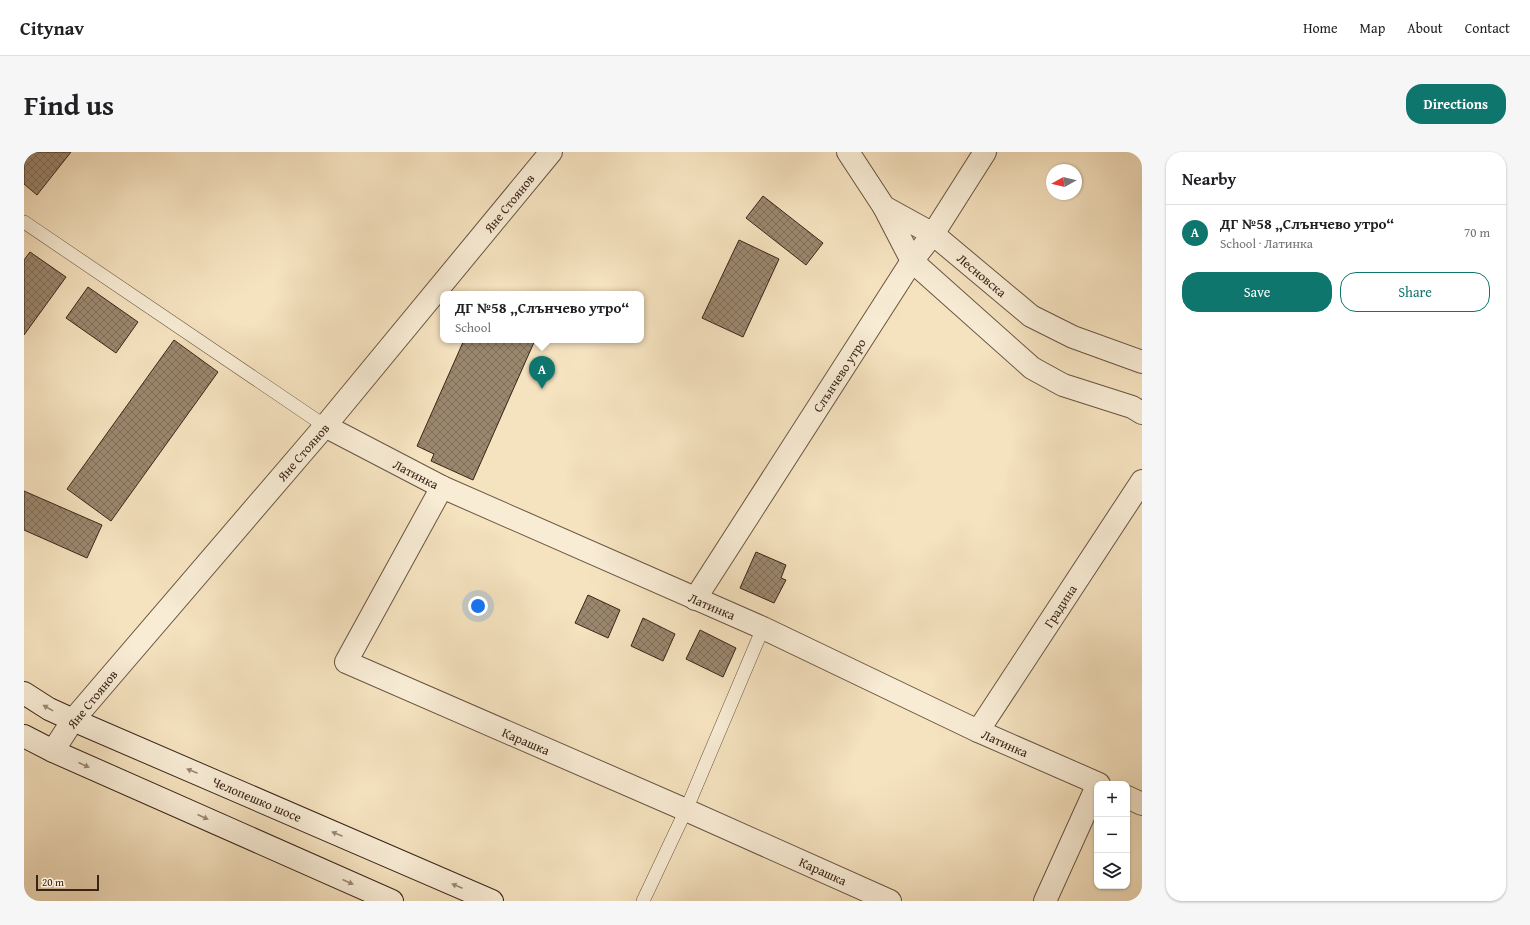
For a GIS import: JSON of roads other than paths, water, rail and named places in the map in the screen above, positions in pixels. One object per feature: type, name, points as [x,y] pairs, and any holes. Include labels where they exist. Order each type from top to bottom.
[{"type":"street","name":"Яне Стоянов","points":[[53,751],[73,720],[325,426],[551,152]]},
{"type":"street","name":"Лесновска","points":[[848,152],[884,207],[933,234],[1031,316],[1073,337],[1142,362]]},
{"type":"street","name":"Слънчево утро","points":[[695,599],[912,261],[933,234],[985,152]]},
{"type":"street","points":[[884,207],[912,261],[1032,368],[1063,385],[1132,407],[1142,413]]},
{"type":"street","name":"Латинка","points":[[325,426],[442,487],[763,628],[978,731],[1094,783]]},
{"type":"street","name":"Градина","points":[[978,731],[1142,481]]},
{"type":"street","name":"Карашка","points":[[442,487],[346,662],[686,810],[890,901]]},
{"type":"street","name":"Челопешко шосе","points":[[24,694],[49,709],[73,720],[492,901]]},
{"type":"street","points":[[27,743],[53,751],[392,901]]},
{"type":"street","points":[[1045,901],[1094,794]]},
{"type":"street","points":[[1130,798],[1142,804]]},
{"type":"lane","points":[[24,222],[325,426]]},
{"type":"lane","points":[[643,901],[686,810],[763,628]]},
{"type":"place","name":"ДГ №58 „Слънчево утро“","points":[[542,389]]}]
